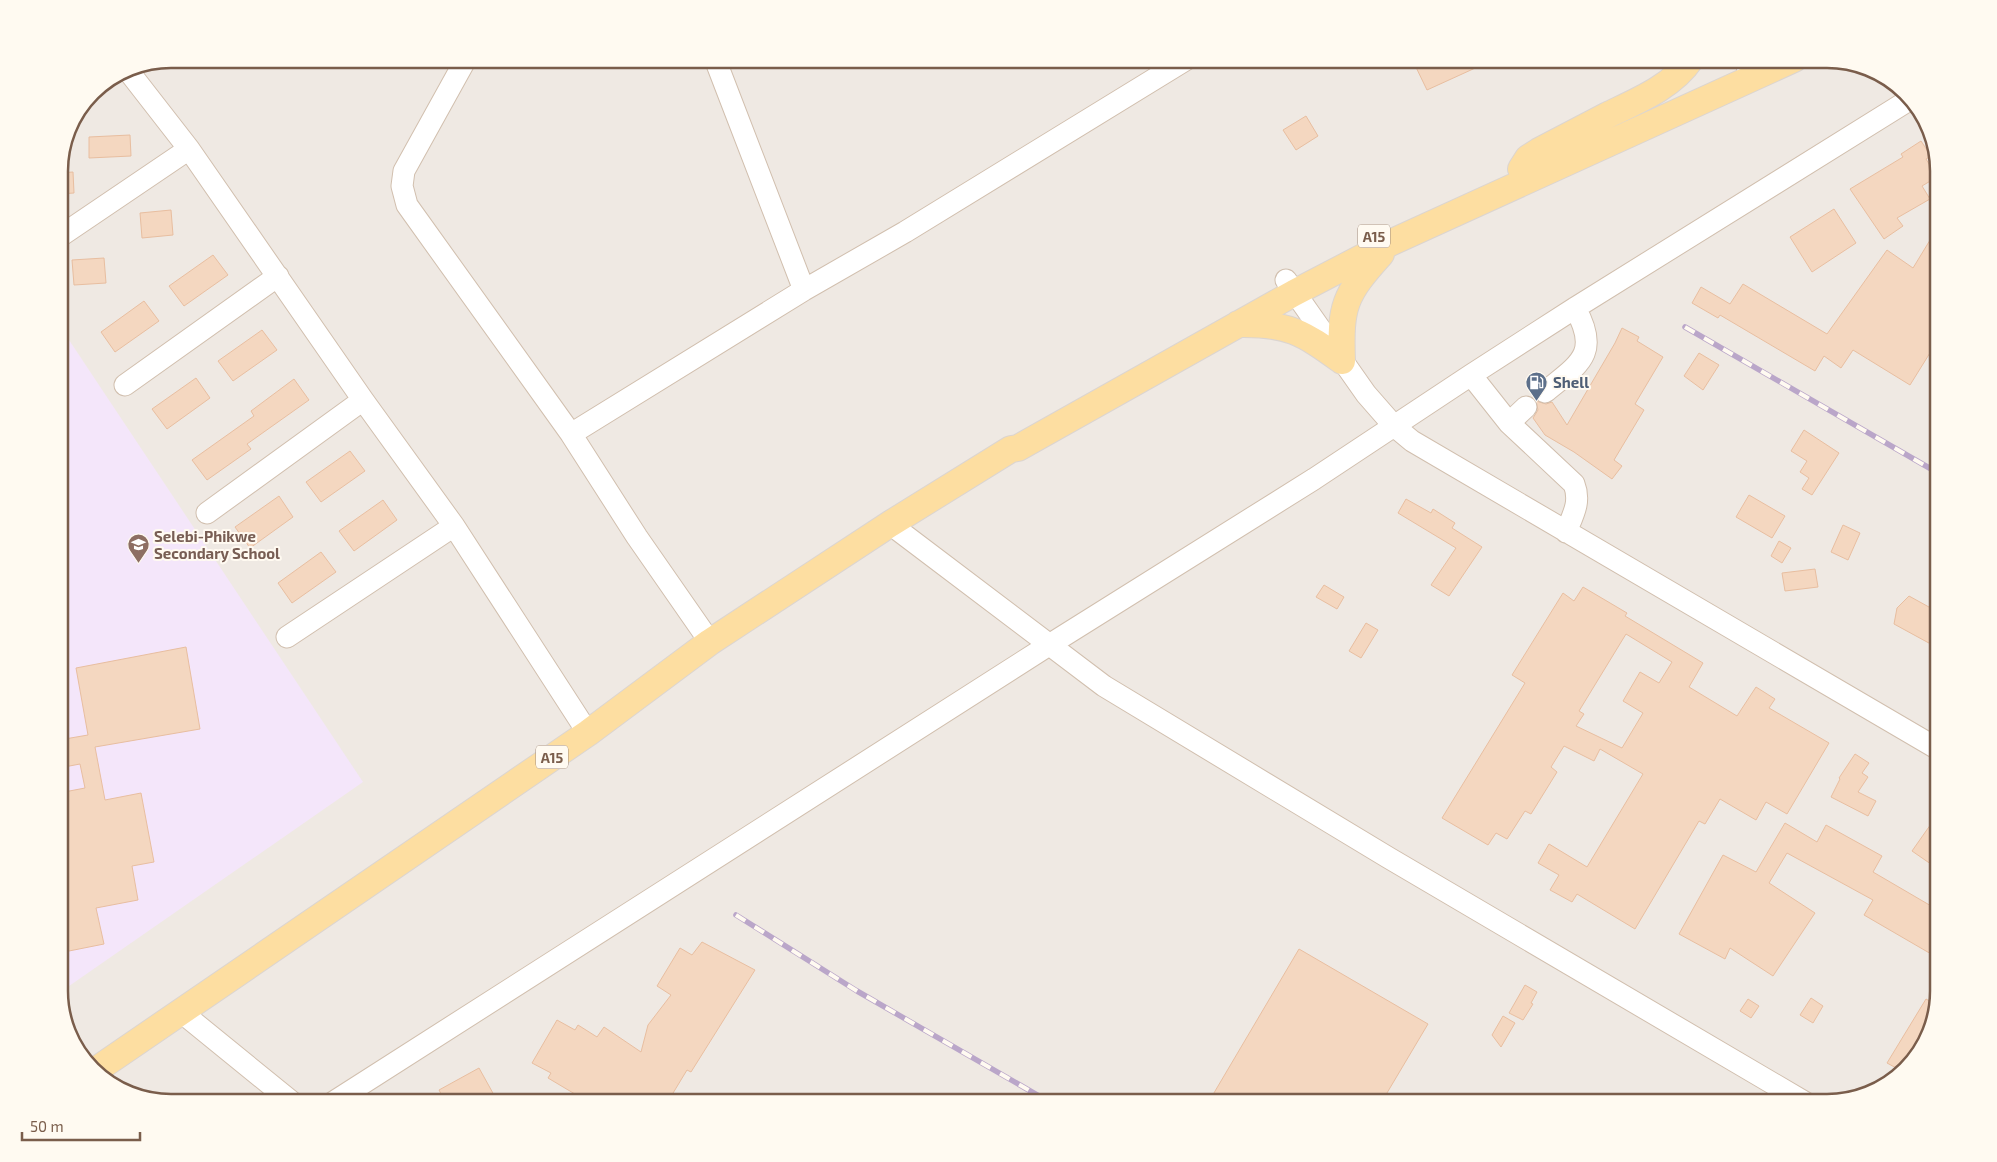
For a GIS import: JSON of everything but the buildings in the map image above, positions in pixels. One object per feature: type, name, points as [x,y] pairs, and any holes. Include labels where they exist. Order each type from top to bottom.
[{"type":"main road","points":[[1521,169],[1528,158],[1538,151],[1640,99],[1668,82],[1683,68]]},
{"type":"main road","name":"A15","points":[[1011,449],[1015,443],[1053,416],[1121,373],[1290,286],[1395,225],[1747,68]]},
{"type":"main road","name":"A15","points":[[101,1067],[588,733],[710,642],[890,524],[1011,449],[1018,448],[1237,324],[1290,286],[1390,243],[1748,68]]},
{"type":"main road","points":[[1342,361],[1342,319],[1346,301],[1355,284],[1390,243]]},
{"type":"main road","points":[[1237,324],[1275,325],[1291,329],[1342,361]]},
{"type":"street","points":[[461,68],[404,171],[402,186],[407,205],[571,434],[637,537],[710,642]]},
{"type":"street","points":[[718,68],[804,290]]},
{"type":"street","points":[[571,434],[804,290],[904,232],[1172,68]]},
{"type":"street","points":[[131,75],[189,149],[363,400],[454,526],[588,733]]},
{"type":"street","points":[[346,1094],[1049,645],[1306,484],[1471,374],[1904,103]]},
{"type":"street","points":[[68,231],[189,149]]},
{"type":"street","points":[[126,385],[278,276]]},
{"type":"street","points":[[1290,286],[1366,394],[1394,426],[1420,446],[1930,744]]},
{"type":"street","points":[[1545,392],[1578,364],[1585,353],[1587,338],[1584,324],[1575,308]]},
{"type":"street","points":[[1471,374],[1509,423],[1574,484],[1578,495],[1577,504],[1566,532]]},
{"type":"street","points":[[207,513],[363,400]]},
{"type":"street","points":[[1509,423],[1526,407]]},
{"type":"street","points":[[890,524],[1104,686],[1215,754],[1791,1094]]},
{"type":"street","points":[[287,638],[454,526]]},
{"type":"street","points":[[180,1011],[282,1094]]},
{"type":"shaded area","points":[[1840,68],[1866,75],[1878,81],[1899,98],[1916,119],[1928,150],[1929,163],[1930,992],[1926,1018],[1916,1043],[1899,1064],[1878,1081],[1866,1087],[1840,1094],[157,1094],[131,1087],[119,1081],[98,1064],[81,1043],[69,1012],[68,999],[68,163],[69,150],[75,131],[85,113],[102,93],[131,75],[150,69]]},
{"type":"shaded area","name":"Selebi-Phikwe Secondary School","points":[[68,341],[363,782],[68,987]]},
{"type":"railway","points":[[1685,327],[1929,468]]},
{"type":"railway","points":[[736,915],[857,991],[1035,1094]]},
{"type":"place","name":"Shell","points":[[1537,401]]},
{"type":"place","name":"Selebi-Phikwe Secondary School","points":[[138,564]]}]
